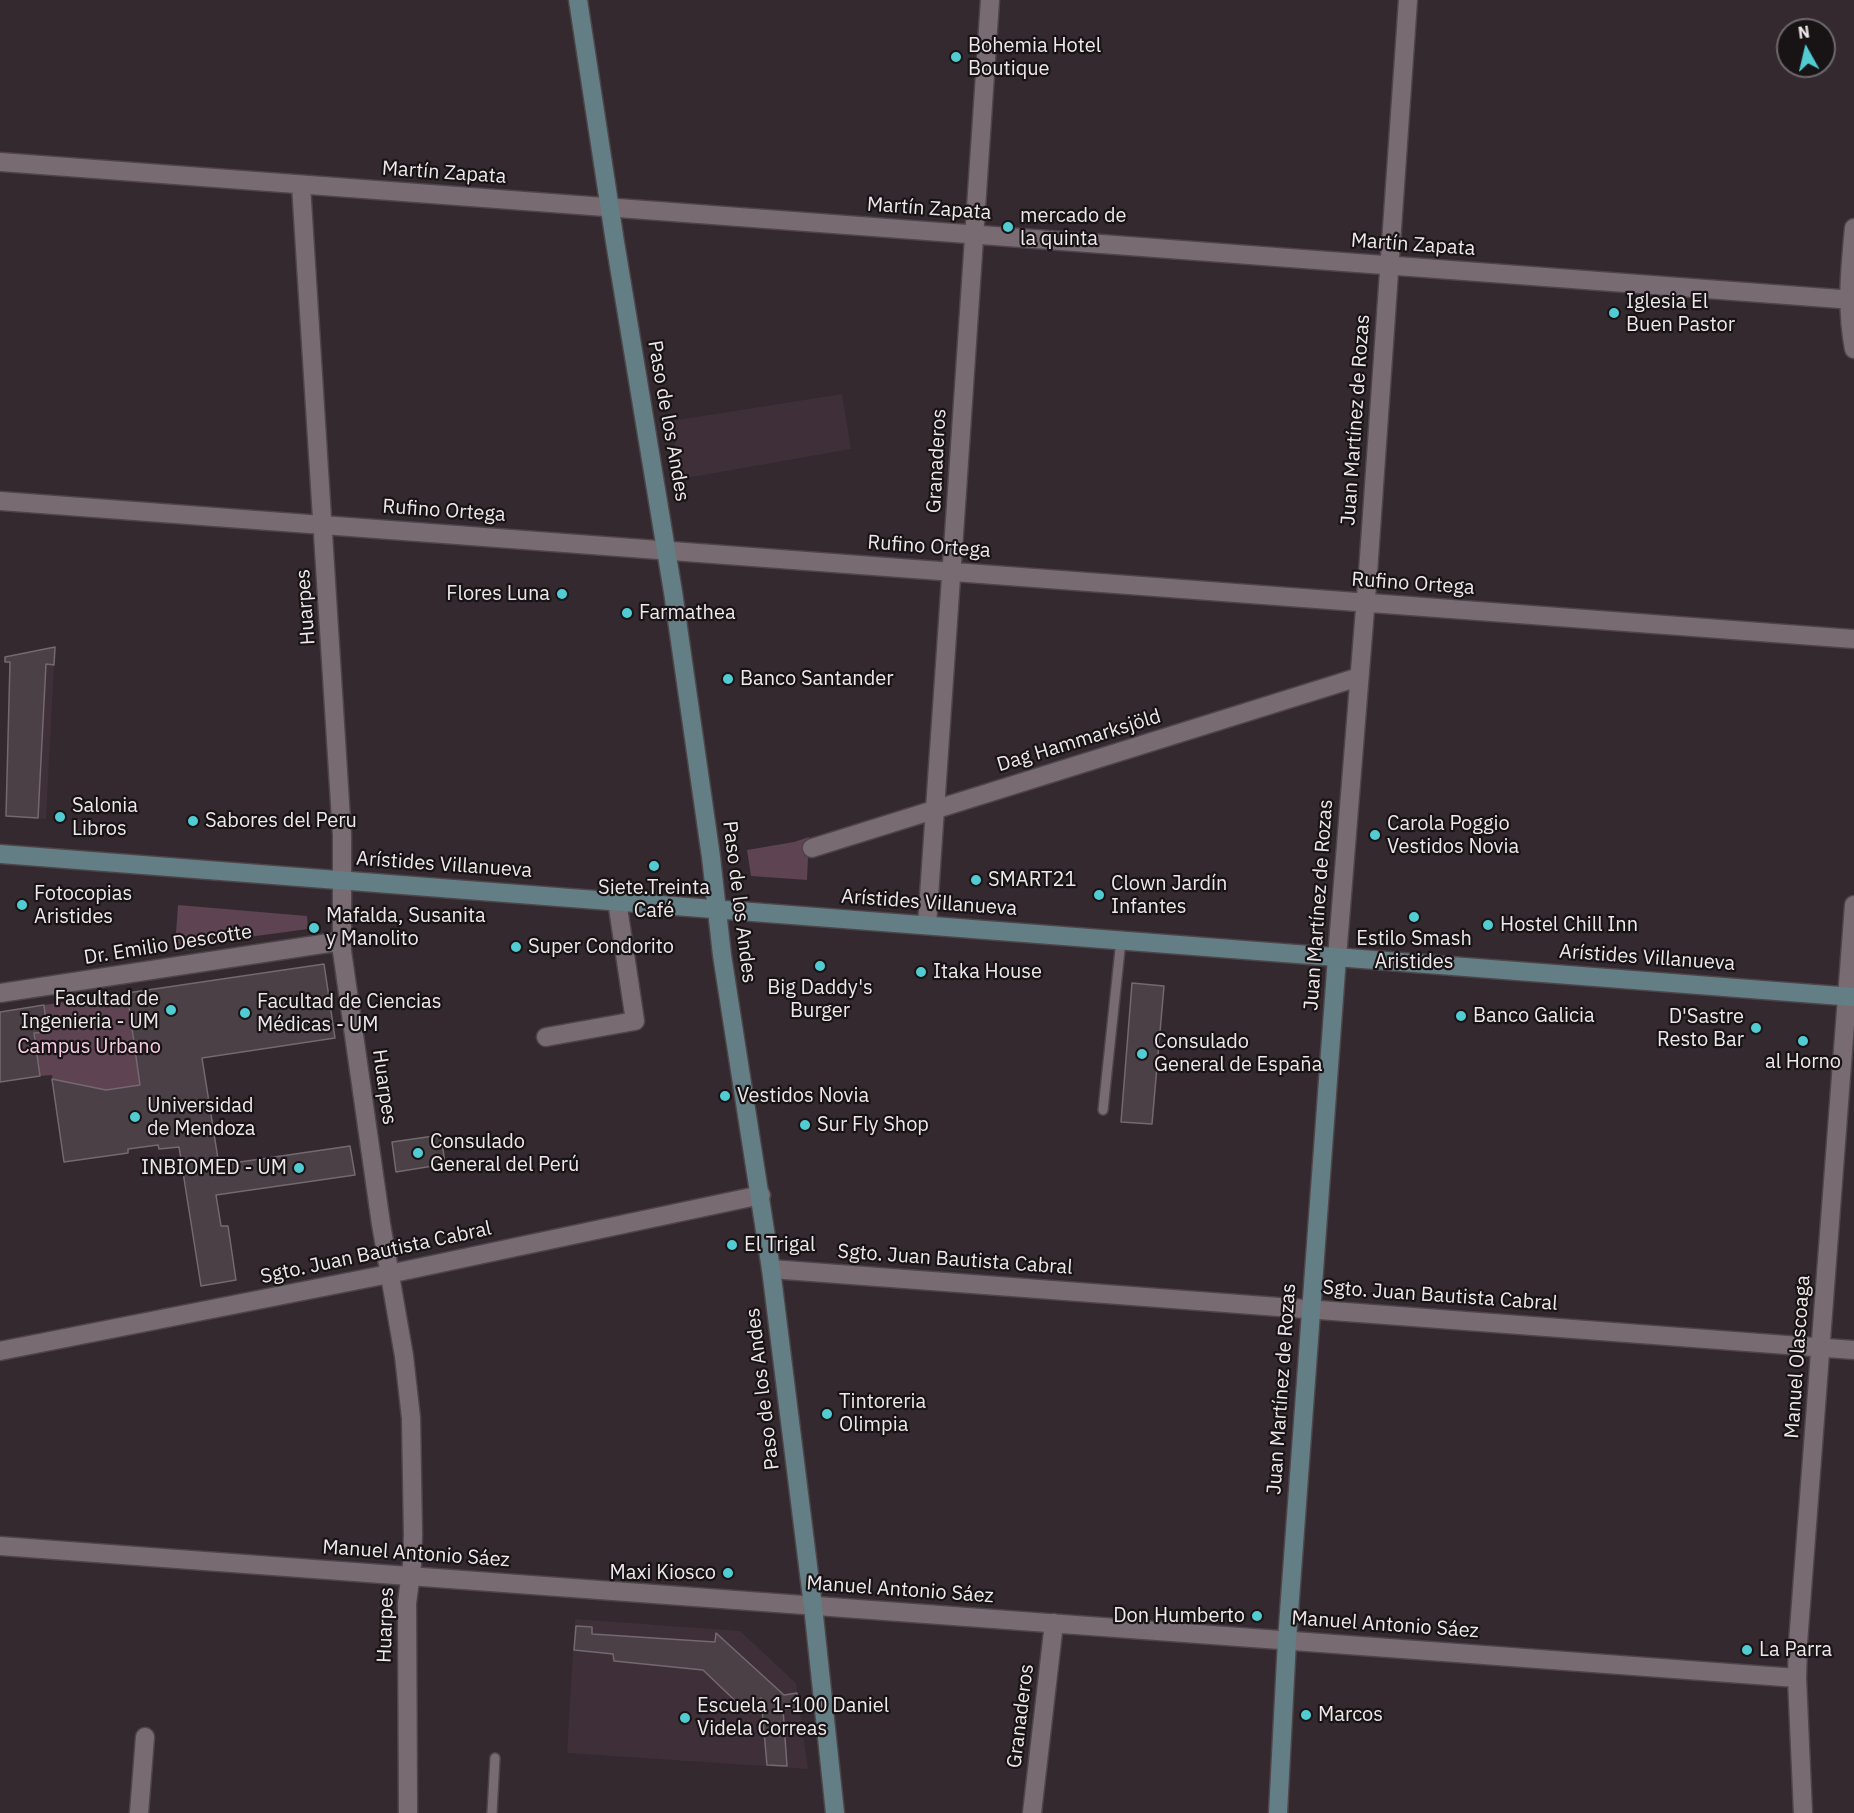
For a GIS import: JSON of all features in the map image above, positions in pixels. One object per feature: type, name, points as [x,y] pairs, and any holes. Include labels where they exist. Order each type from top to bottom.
[{"type":"street","name":"Paso de los Andes","points":[[578,0],[609,208],[666,550],[722,955],[761,1195],[813,1606],[835,1813]]},
{"type":"street","name":"Granaderos","points":[[927,925],[953,572],[990,0]]},
{"type":"street","name":"Juan Martínez de Rozas","points":[[1278,1813],[1287,1640],[1408,0]]},
{"type":"street","name":"Martín Zapata","points":[[0,162],[1851,300]]},
{"type":"street","name":"Huarpes","points":[[301,185],[342,835],[342,941],[381,1224],[404,1356],[411,1418],[413,1542],[406,1603],[408,1813]]},
{"type":"street","points":[[1854,228],[1849,324],[1854,349]]},
{"type":"street","name":"Rufino Ortega","points":[[0,501],[1854,639]]},
{"type":"street","name":"Dag Hammarksjöld","points":[[812,848],[1359,677]]},
{"type":"street","name":"Arístides Villanueva","points":[[0,854],[1851,997]]},
{"type":"street","points":[[546,1036],[635,1022],[616,901]]},
{"type":"street","name":"Manuel Olascoaga","points":[[1803,1813],[1797,1677],[1798,1643],[1851,997],[1854,905]]},
{"type":"street","name":"Dr. Emilio Descotte","points":[[0,993],[342,941]]},
{"type":"street","name":"Sgto. Juan Bautista Cabral","points":[[0,1351],[389,1274],[761,1195]]},
{"type":"street","name":"Sgto. Juan Bautista Cabral","points":[[771,1269],[1854,1350]]},
{"type":"street","name":"Manuel Antonio Sáez","points":[[0,1546],[1797,1677]]},
{"type":"street","name":"Granaderos","points":[[1032,1813],[1054,1623]]},
{"type":"street","points":[[139,1813],[145,1737]]},
{"type":"lane","points":[[1103,1110],[1121,940]]},
{"type":"lane","points":[[492,1813],[495,1758]]},
{"type":"shaded area","points":[[842,394],[851,449],[681,479],[671,421]]},
{"type":"shaded area","points":[[55,647],[46,819],[6,816],[11,656]]},
{"type":"shaded area","name":"Escuela 1-100 Daniel Videla Correas","points":[[575,1619],[740,1631],[796,1683],[808,1769],[567,1753]]},
{"type":"green space","points":[[809,837],[807,880],[751,876],[747,850],[794,842]]},
{"type":"green space","points":[[178,905],[307,916],[308,929],[175,947]]},
{"type":"green space","name":"Campus Urbano","points":[[127,993],[140,1085],[55,1098],[52,1075],[40,1076],[34,1033],[47,1031],[44,1005]]},
{"type":"building","points":[[55,647],[54,665],[46,664],[38,818],[6,816],[10,662],[5,662],[5,657]]},
{"type":"building","name":"Universidad de Mendoza","points":[[324,964],[335,1038],[202,1058],[219,1165],[350,1146],[355,1175],[216,1195],[221,1226],[228,1226],[236,1280],[201,1286],[179,1147],[159,1149],[158,1145],[128,1149],[128,1153],[64,1162],[52,1079],[106,1090],[140,1085],[127,993]]},
{"type":"building","name":"Consulado General de España","points":[[1132,983],[1164,986],[1152,1124],[1121,1122]]},
{"type":"building","points":[[44,1005],[47,1032],[34,1033],[40,1076],[0,1082],[0,1012]]},
{"type":"building","name":"Consulado General del Perú","points":[[441,1135],[445,1164],[396,1172],[392,1142]]},
{"type":"building","points":[[576,1626],[592,1627],[592,1634],[715,1642],[716,1633],[784,1695],[797,1693],[798,1708],[783,1709],[787,1766],[767,1765],[761,1698],[748,1713],[703,1670],[614,1661],[613,1654],[574,1650]]},
{"type":"place","name":"Bohemia Hotel Boutique","points":[[956,57]]},
{"type":"place","name":"mercado de la quinta","points":[[1008,227]]},
{"type":"place","name":"Iglesia El Buen Pastor","points":[[1614,313]]},
{"type":"place","name":"Flores Luna","points":[[562,594]]},
{"type":"place","name":"Farmathea","points":[[627,613]]},
{"type":"place","name":"Banco Santander","points":[[728,679]]},
{"type":"place","name":"Salonia Libros","points":[[60,817]]},
{"type":"place","name":"Sabores del Peru","points":[[193,821]]},
{"type":"place","name":"Carola Poggio Vestidos Novia","points":[[1375,835]]},
{"type":"place","name":"Siete.Treinta Café","points":[[654,866]]},
{"type":"place","name":"SMART21","points":[[976,880]]},
{"type":"place","name":"Clown Jardín Infantes","points":[[1099,895]]},
{"type":"place","name":"Fotocopias Aristides","points":[[22,905]]},
{"type":"place","name":"Estilo Smash Aristides","points":[[1414,917]]},
{"type":"place","name":"Hostel Chill Inn","points":[[1488,925]]},
{"type":"place","name":"Mafalda, Susanita y Manolito","points":[[314,928]]},
{"type":"place","name":"Super Condorito","points":[[516,947]]},
{"type":"place","name":"Big Daddy's Burger","points":[[820,966]]},
{"type":"place","name":"Itaka House","points":[[921,972]]},
{"type":"place","name":"Facultad de Ingenieria - UM","points":[[171,1010]]},
{"type":"place","name":"Facultad de Ciencias Médicas - UM","points":[[245,1013]]},
{"type":"place","name":"Banco Galicia","points":[[1461,1016]]},
{"type":"place","name":"D'Sastre Resto Bar","points":[[1756,1028]]},
{"type":"place","name":"al Horno","points":[[1803,1041]]},
{"type":"place","name":"Consulado General de España","points":[[1142,1054]]},
{"type":"place","name":"Vestidos Novia","points":[[725,1096]]},
{"type":"place","name":"Universidad de Mendoza","points":[[135,1117]]},
{"type":"place","name":"Sur Fly Shop","points":[[805,1125]]},
{"type":"place","name":"Consulado General del Perú","points":[[418,1153]]},
{"type":"place","name":"INBIOMED - UM","points":[[299,1168]]},
{"type":"place","name":"El Trigal","points":[[732,1245]]},
{"type":"place","name":"Tintoreria Olimpia","points":[[827,1414]]},
{"type":"place","name":"Maxi Kiosco","points":[[728,1573]]},
{"type":"place","name":"Don Humberto","points":[[1257,1616]]},
{"type":"place","name":"La Parra","points":[[1747,1650]]},
{"type":"place","name":"Marcos","points":[[1306,1715]]},
{"type":"place","name":"Escuela 1-100 Daniel Videla Correas","points":[[685,1718]]}]
